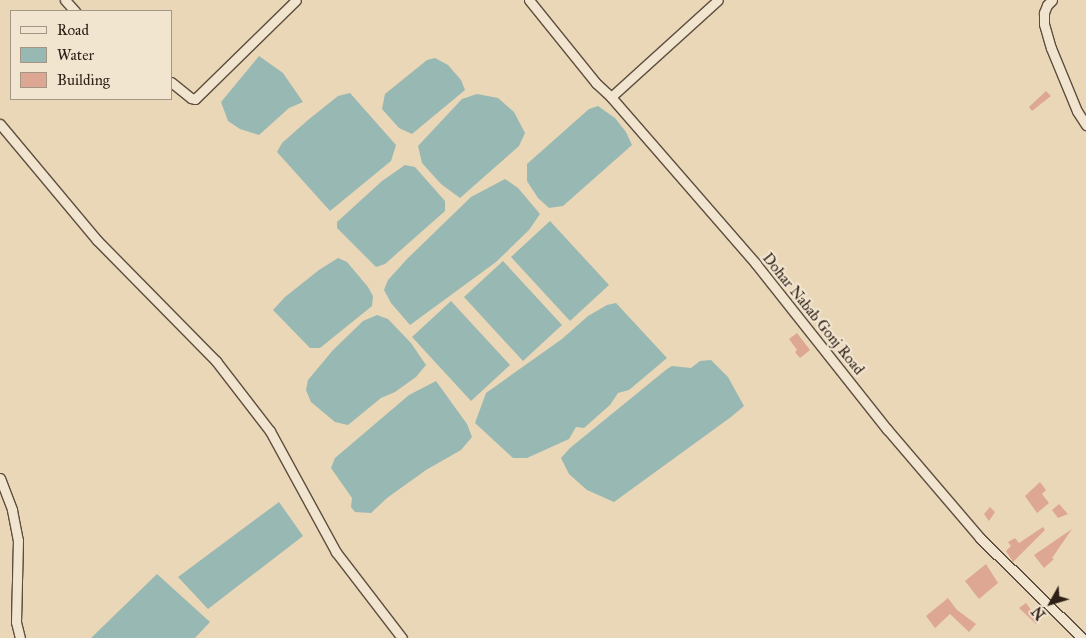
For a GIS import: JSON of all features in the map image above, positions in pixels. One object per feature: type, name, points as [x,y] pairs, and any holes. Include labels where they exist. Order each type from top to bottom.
[{"type":"street","points":[[65,0],[74,10]]},
{"type":"street","points":[[172,83],[195,99],[296,0]]},
{"type":"street","name":"Dohar Nabab Gonj Road","points":[[530,0],[586,70],[756,264],[887,428],[980,538],[1082,638]]},
{"type":"street","points":[[611,97],[718,0]]},
{"type":"street","points":[[1052,0],[1047,5],[1044,13],[1044,24],[1050,48],[1077,111],[1086,125]]},
{"type":"street","points":[[0,124],[97,240],[216,361],[270,431],[336,552],[402,638]]},
{"type":"street","points":[[0,478],[12,510],[18,540],[16,622],[20,638]]},
{"type":"water","points":[[259,56],[283,73],[303,102],[289,108],[259,135],[240,129],[228,121],[221,102]]},
{"type":"water","points":[[435,58],[448,65],[461,80],[465,90],[412,134],[399,128],[382,109],[385,94],[427,60]]},
{"type":"water","points":[[350,93],[396,145],[391,161],[330,211],[277,152],[282,143],[308,120],[338,96]]},
{"type":"water","points":[[477,94],[498,98],[514,112],[525,133],[519,146],[460,198],[441,184],[422,163],[418,146],[462,99]]},
{"type":"water","points":[[598,106],[615,118],[626,132],[632,145],[563,206],[549,208],[538,198],[527,181],[527,164],[589,109]]},
{"type":"water","points":[[405,165],[415,167],[445,201],[445,211],[385,264],[376,267],[337,228],[337,222],[382,181]]},
{"type":"water","points":[[505,179],[518,188],[540,214],[529,230],[496,262],[410,325],[391,303],[384,290],[388,280],[471,197]]},
{"type":"water","points":[[550,221],[609,285],[570,321],[511,257]]},
{"type":"water","points":[[338,258],[347,262],[368,287],[373,296],[372,306],[320,348],[310,348],[273,310],[285,297],[319,270]]},
{"type":"water","points":[[503,261],[562,325],[523,361],[464,297]]},
{"type":"water","points":[[451,301],[510,365],[471,401],[412,337]]},
{"type":"water","points":[[616,303],[667,358],[629,390],[618,393],[610,405],[584,428],[576,427],[569,439],[527,458],[513,458],[475,423],[486,393],[562,339],[588,316],[607,305]]},
{"type":"water","points":[[377,315],[388,319],[411,343],[426,365],[416,377],[395,392],[381,398],[348,425],[335,422],[311,402],[306,390],[308,380],[333,350],[363,321]]},
{"type":"water","points":[[711,360],[728,377],[744,406],[731,417],[614,502],[587,490],[569,474],[561,458],[570,448],[667,369],[672,366],[691,368],[700,361]]},
{"type":"water","points":[[436,381],[467,424],[472,437],[461,450],[426,470],[387,498],[371,513],[355,512],[351,507],[352,498],[331,468],[335,458],[409,395]]},
{"type":"water","points":[[279,502],[303,536],[208,609],[178,577]]},
{"type":"water","points":[[157,574],[210,622],[195,638],[91,638]]},
{"type":"building","points":[[1046,91],[1051,96],[1032,111],[1029,107]]},
{"type":"building","points":[[797,333],[810,350],[800,358],[789,339]]},
{"type":"building","points":[[1040,482],[1046,490],[1042,494],[1049,503],[1037,513],[1025,496]]},
{"type":"building","points":[[1059,504],[1068,514],[1058,518],[1052,510]]},
{"type":"building","points":[[990,507],[995,512],[989,521],[984,514]]},
{"type":"building","points":[[1043,527],[1045,530],[1013,562],[1006,551],[1011,546],[1008,542],[1015,538],[1019,543]]},
{"type":"building","points":[[1072,529],[1052,558],[1054,559],[1044,568],[1034,555]]},
{"type":"building","points":[[986,564],[998,583],[979,599],[965,581]]},
{"type":"building","points":[[948,598],[957,610],[976,624],[969,632],[950,614],[935,628],[926,616]]},
{"type":"building","points":[[1026,603],[1039,621],[1036,624],[1019,608]]}]
